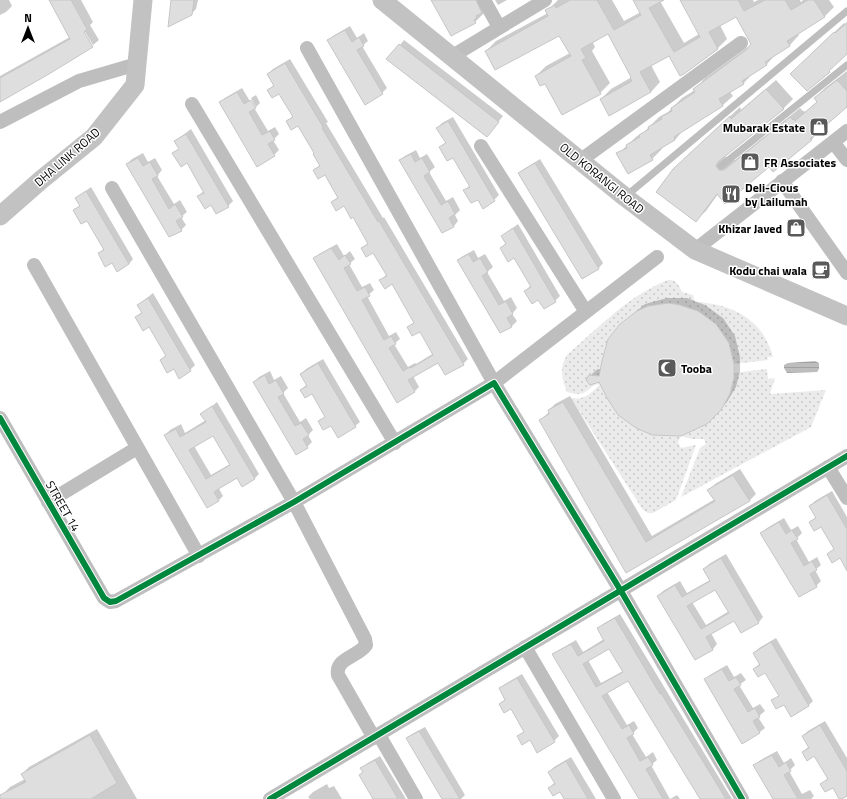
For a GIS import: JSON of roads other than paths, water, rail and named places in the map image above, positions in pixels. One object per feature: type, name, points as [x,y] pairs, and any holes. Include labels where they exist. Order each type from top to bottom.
[{"type":"street","name":"DHA LINK ROAD","points":[[0,216],[94,137],[135,85],[143,0]]},
{"type":"street","name":"OLD KORANGI ROAD","points":[[382,0],[625,197],[695,250],[847,316]]},
{"type":"street","points":[[484,0],[499,28]]},
{"type":"street","points":[[451,57],[545,0]]},
{"type":"street","points":[[581,160],[741,43]]},
{"type":"street","points":[[307,48],[494,383],[622,591],[742,799]]},
{"type":"street","points":[[0,122],[79,82],[137,64]]},
{"type":"street","points":[[192,104],[395,443]]},
{"type":"street","points":[[695,250],[847,131]]},
{"type":"street","points":[[833,142],[847,160]]},
{"type":"street","points":[[481,146],[586,312]]},
{"type":"street","points":[[782,181],[847,273]]},
{"type":"street","points":[[112,188],[294,502],[365,639],[366,645],[363,650],[340,664],[337,669],[338,674],[416,799]]},
{"type":"street","points":[[34,265],[199,556],[395,443],[494,383],[657,257]]},
{"type":"street","name":"STREET 14","points":[[0,418],[104,598],[110,602],[116,601],[199,556]]},
{"type":"street","points":[[48,502],[138,448]]},
{"type":"street","points":[[273,798],[847,456]]},
{"type":"street","points":[[828,467],[847,498]]},
{"type":"street","points":[[526,647],[614,799]]},
{"type":"lane","points":[[625,197],[847,11]]},
{"type":"lane","points":[[721,166],[847,65]]},
{"type":"place","name":"Mubarak Estate","points":[[819,127]]},
{"type":"place","name":"FR Associates","points":[[750,162]]},
{"type":"place","name":"Deli-Cious by Lailumah","points":[[731,194]]},
{"type":"place","name":"Khizar Javed","points":[[796,228]]},
{"type":"place","name":"Kodu chai wala","points":[[821,270]]},
{"type":"place","name":"Tooba","points":[[667,368]]}]
